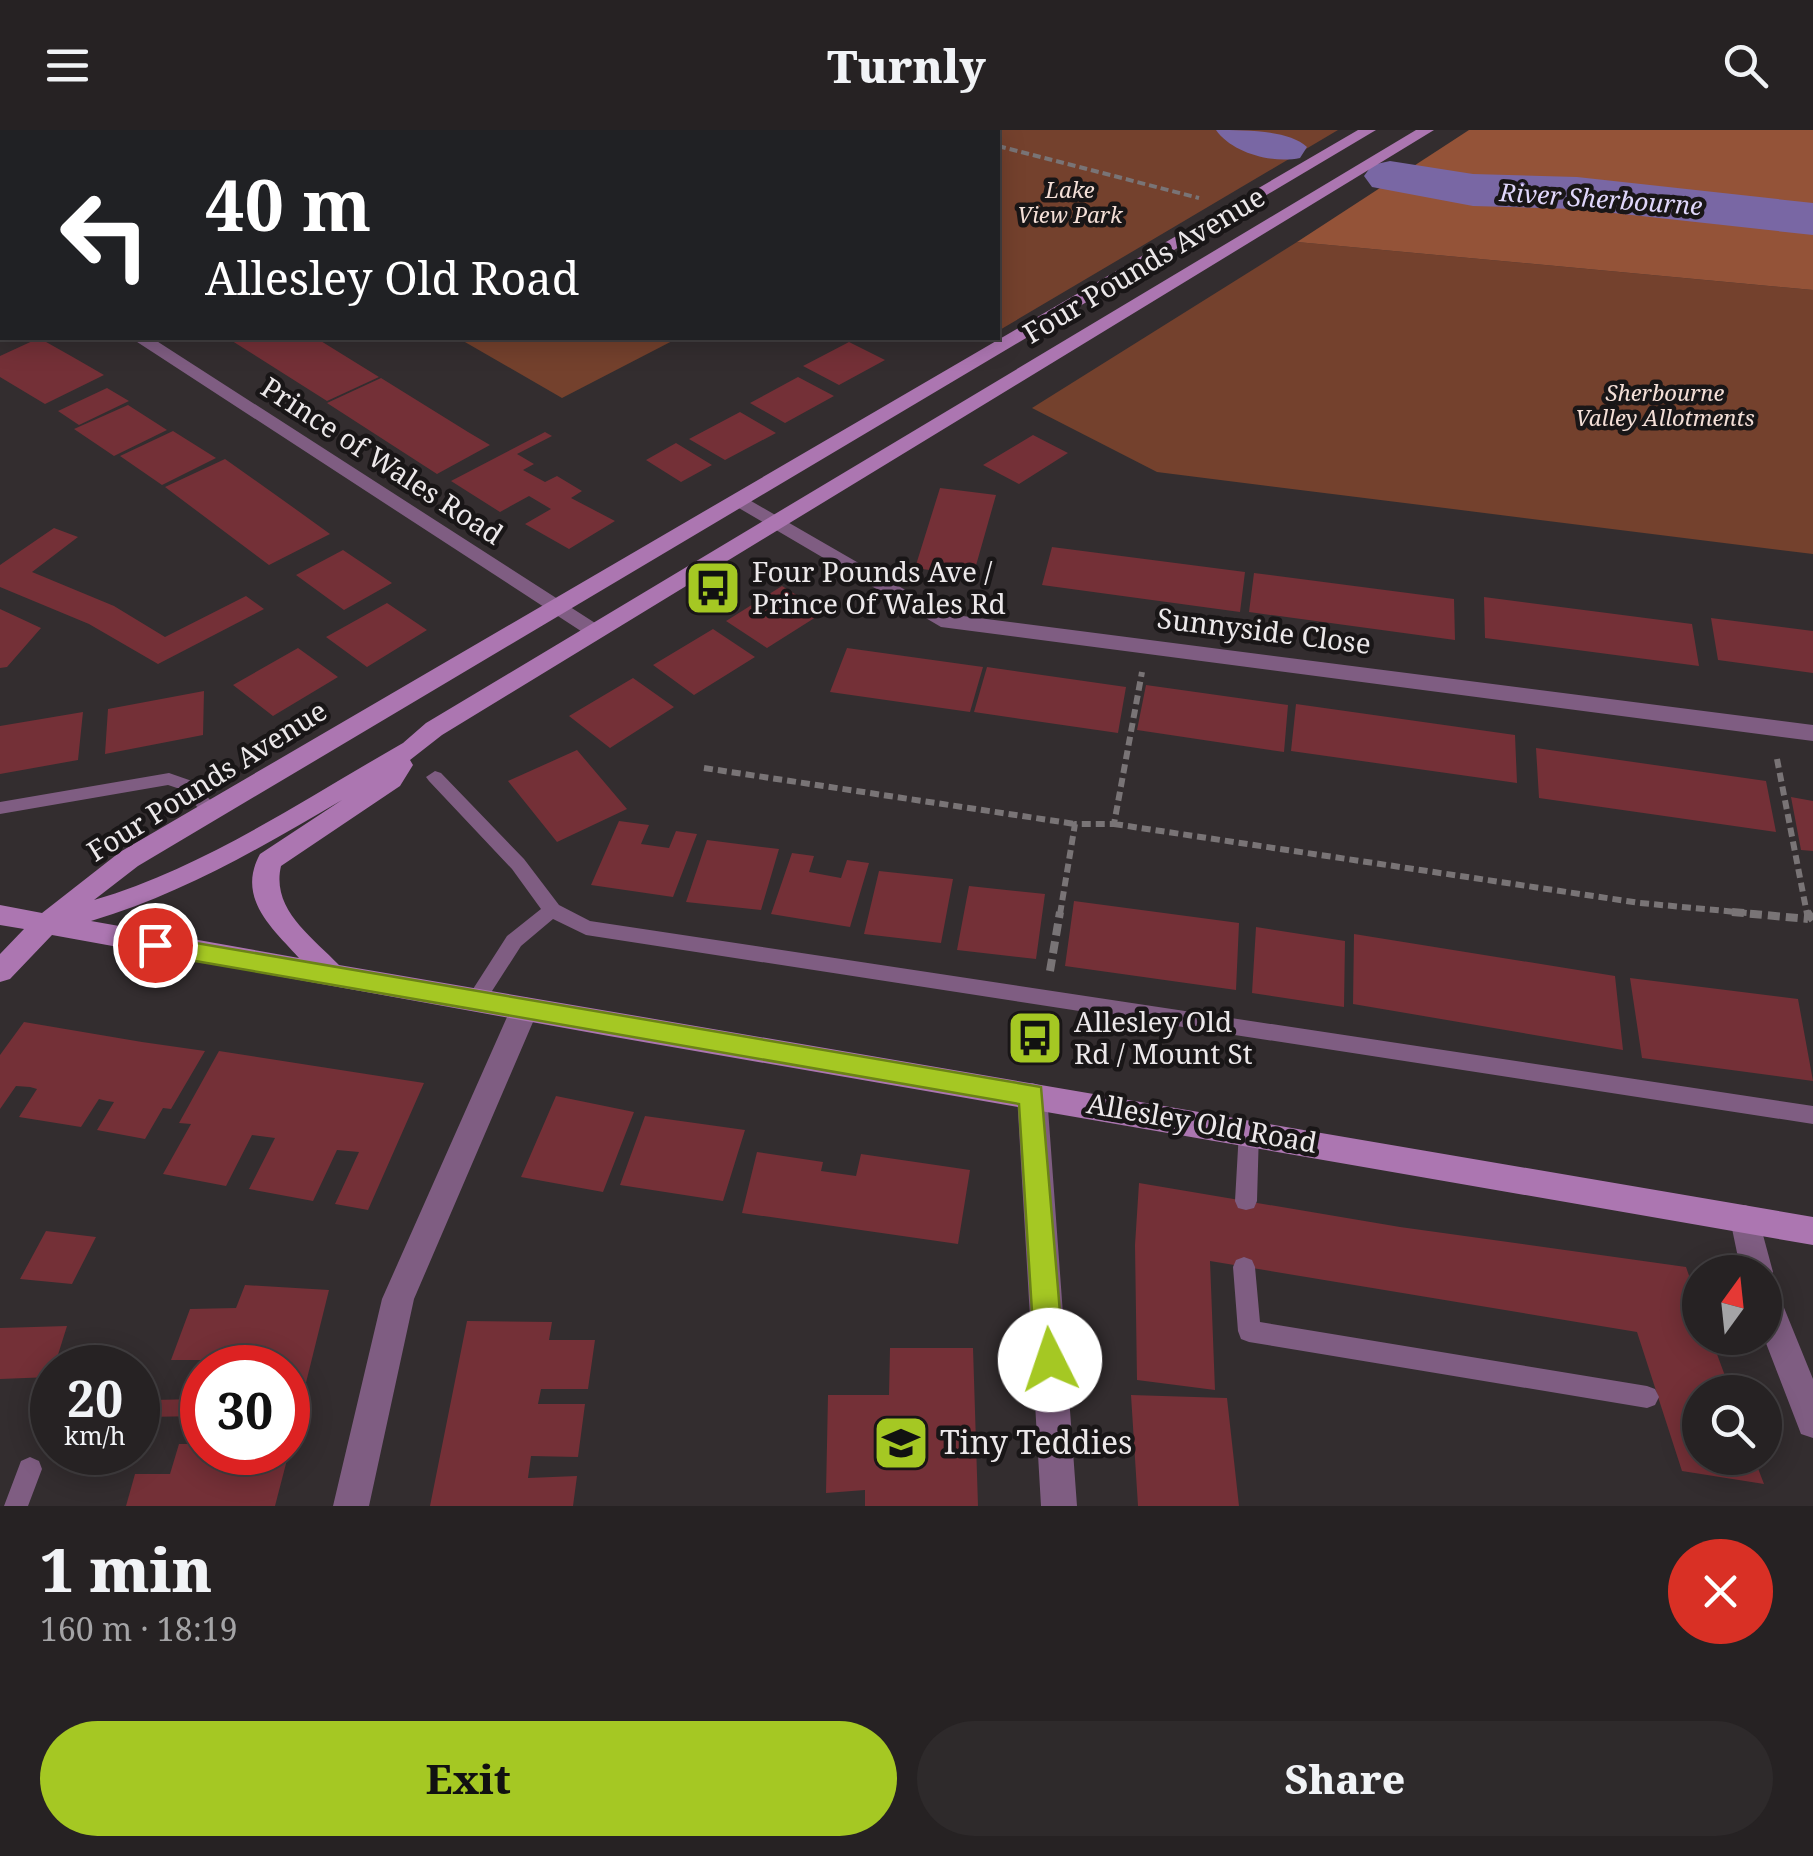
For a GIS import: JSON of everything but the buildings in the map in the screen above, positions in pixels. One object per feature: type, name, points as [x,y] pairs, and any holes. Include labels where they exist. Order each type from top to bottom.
[{"type":"main road","name":"Four Pounds Avenue","points":[[45,926],[129,859],[210,810],[1369,130]]},
{"type":"main road","name":"Four Pounds Avenue","points":[[45,926],[142,896],[222,859],[411,749],[434,730],[595,630],[1427,130]]},
{"type":"main road","points":[[332,976],[271,910],[263,886],[269,861],[391,780],[411,749]]},
{"type":"main road","name":"Allesley Old Road","points":[[0,915],[45,926],[1249,1131],[1813,1232]]},
{"type":"main road","points":[[0,972],[45,926]]},
{"type":"street","name":"Prince of Wales Road","points":[[143,340],[595,630]]},
{"type":"street","name":"Sunnyside Close","points":[[739,500],[941,620],[1813,733]]},
{"type":"street","points":[[351,1506],[398,1299],[525,1008]]},
{"type":"street","points":[[1032,1095],[1060,1506]]},
{"type":"street","points":[[1745,1218],[1753,1255]]},
{"type":"street","points":[[1782,1342],[1813,1422]]},
{"type":"lane","points":[[435,777],[518,864],[552,910],[586,928],[1813,1115]]},
{"type":"lane","points":[[0,808],[169,779],[186,785],[210,810]]},
{"type":"lane","points":[[476,1000],[514,941],[552,910]]},
{"type":"lane","points":[[1246,1201],[1249,1131]]},
{"type":"lane","points":[[1244,1266],[1248,1331],[1647,1397]]},
{"type":"lane","points":[[16,1506],[30,1469]]},
{"type":"path","points":[[1000,147],[1234,206]]},
{"type":"path","points":[[1114,824],[1142,668]]},
{"type":"path","points":[[704,768],[1075,824],[1114,824],[1640,903],[1810,920],[1774,740],[1764,726]]},
{"type":"path","points":[[1055,942],[1075,824]]},
{"type":"green space","name":"Lake View Park","points":[[1000,130],[1338,130],[1000,330]]},
{"type":"green space","name":"Sherbourne Valley Allotments","points":[[1297,242],[1813,290],[1813,554],[1157,472],[1032,408]]},
{"type":"green space","points":[[461,340],[674,340],[562,398]]},
{"type":"shaded area","points":[[1469,130],[1813,130],[1813,290],[1297,242]]},
{"type":"waterway","name":"River Sherbourne","points":[[1241,130],[1282,147]]},
{"type":"waterway","name":"River Sherbourne","points":[[1390,176],[1473,190],[1577,193],[1813,219]]},
{"type":"place","name":"Four Pounds Ave / Prince Of Wales Rd","points":[[713,588]]},
{"type":"place","name":"Allesley Old Rd / Mount St","points":[[1035,1038]]},
{"type":"place","name":"Tiny Teddies","points":[[901,1443]]},
{"type":"route","points":[[155,945],[1032,1095],[1050,1360]]}]
